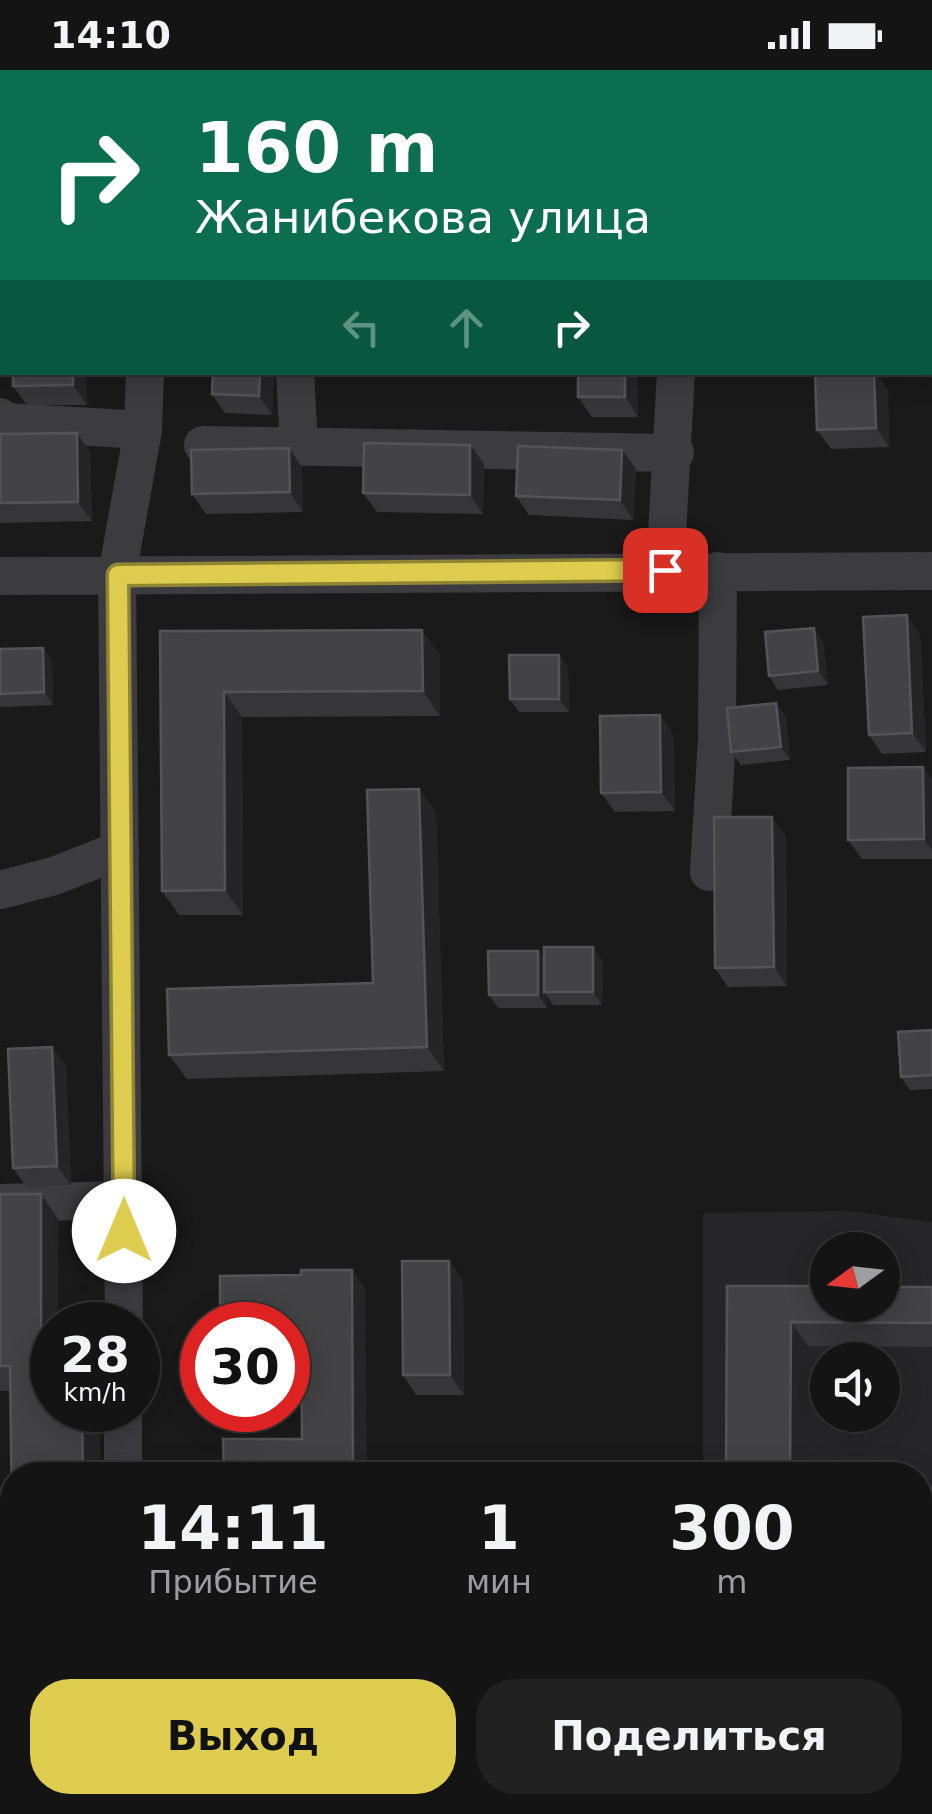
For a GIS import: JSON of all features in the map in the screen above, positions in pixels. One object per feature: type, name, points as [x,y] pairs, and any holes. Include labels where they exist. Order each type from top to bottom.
[{"type":"street","points":[[124,1302],[118,575],[143,430],[144,375]]},
{"type":"street","points":[[295,375],[299,447]]},
{"type":"street","points":[[665,570],[675,453],[676,375]]},
{"type":"street","points":[[0,416],[7,422],[143,430]]},
{"type":"street","points":[[204,445],[675,453]]},
{"type":"street","points":[[709,872],[716,739],[718,571]]},
{"type":"street","points":[[0,576],[932,571]]},
{"type":"street","points":[[0,890],[54,876],[120,850]]},
{"type":"street","points":[[0,1203],[124,1200]]},
{"type":"street","points":[[123,1432],[123,1462]]},
{"type":"shaded area","points":[[848,1211],[932,1222],[932,1462],[703,1462],[703,1213]]},
{"type":"building","points":[[13,375],[73,375],[73,385],[13,386]]},
{"type":"building","points":[[213,375],[260,375],[259,396],[212,394]]},
{"type":"building","points":[[578,375],[625,375],[625,397],[578,397]]},
{"type":"building","points":[[815,375],[874,375],[876,428],[817,430]]},
{"type":"building","points":[[77,433],[78,502],[0,503],[0,434]]},
{"type":"building","points":[[364,443],[470,445],[470,495],[363,493]]},
{"type":"building","points":[[518,446],[622,450],[620,500],[516,496]]},
{"type":"building","points":[[289,448],[290,492],[192,494],[191,450]]},
{"type":"building","points":[[907,615],[912,733],[869,735],[863,617]]},
{"type":"building","points":[[814,628],[818,671],[769,676],[765,632]]},
{"type":"building","points":[[422,630],[423,691],[224,692],[225,890],[162,891],[160,631]]},
{"type":"building","points":[[43,648],[44,692],[0,694],[0,649]]},
{"type":"building","points":[[509,655],[559,655],[559,699],[510,699]]},
{"type":"building","points":[[776,703],[781,747],[731,752],[727,708]]},
{"type":"building","points":[[660,715],[661,792],[601,793],[600,716]]},
{"type":"building","points":[[923,767],[924,839],[848,840],[848,768]]},
{"type":"building","points":[[419,789],[427,1047],[169,1055],[167,989],[373,983],[367,790]]},
{"type":"building","points":[[714,817],[772,817],[774,967],[715,968]]},
{"type":"building","points":[[544,947],[593,947],[593,992],[544,992]]},
{"type":"building","points":[[488,951],[538,951],[538,995],[489,995]]},
{"type":"building","points":[[932,1030],[932,1075],[901,1077],[898,1032]]},
{"type":"building","points":[[52,1047],[57,1166],[13,1168],[8,1049]]},
{"type":"building","points":[[0,1194],[41,1194],[41,1302],[30,1302],[30,1432],[82,1432],[83,1462],[11,1462],[10,1366],[0,1366]]},
{"type":"building","points":[[402,1261],[449,1261],[450,1375],[403,1375]]},
{"type":"building","points":[[352,1270],[353,1462],[224,1462],[223,1439],[302,1439],[302,1432],[310,1432],[310,1302],[220,1302],[220,1276]]},
{"type":"building","points":[[727,1286],[810,1286],[810,1322],[900,1322],[900,1287],[932,1287],[932,1323],[791,1322],[790,1462],[726,1462]]},
{"type":"route","points":[[124,1231],[118,575],[665,570]]}]
